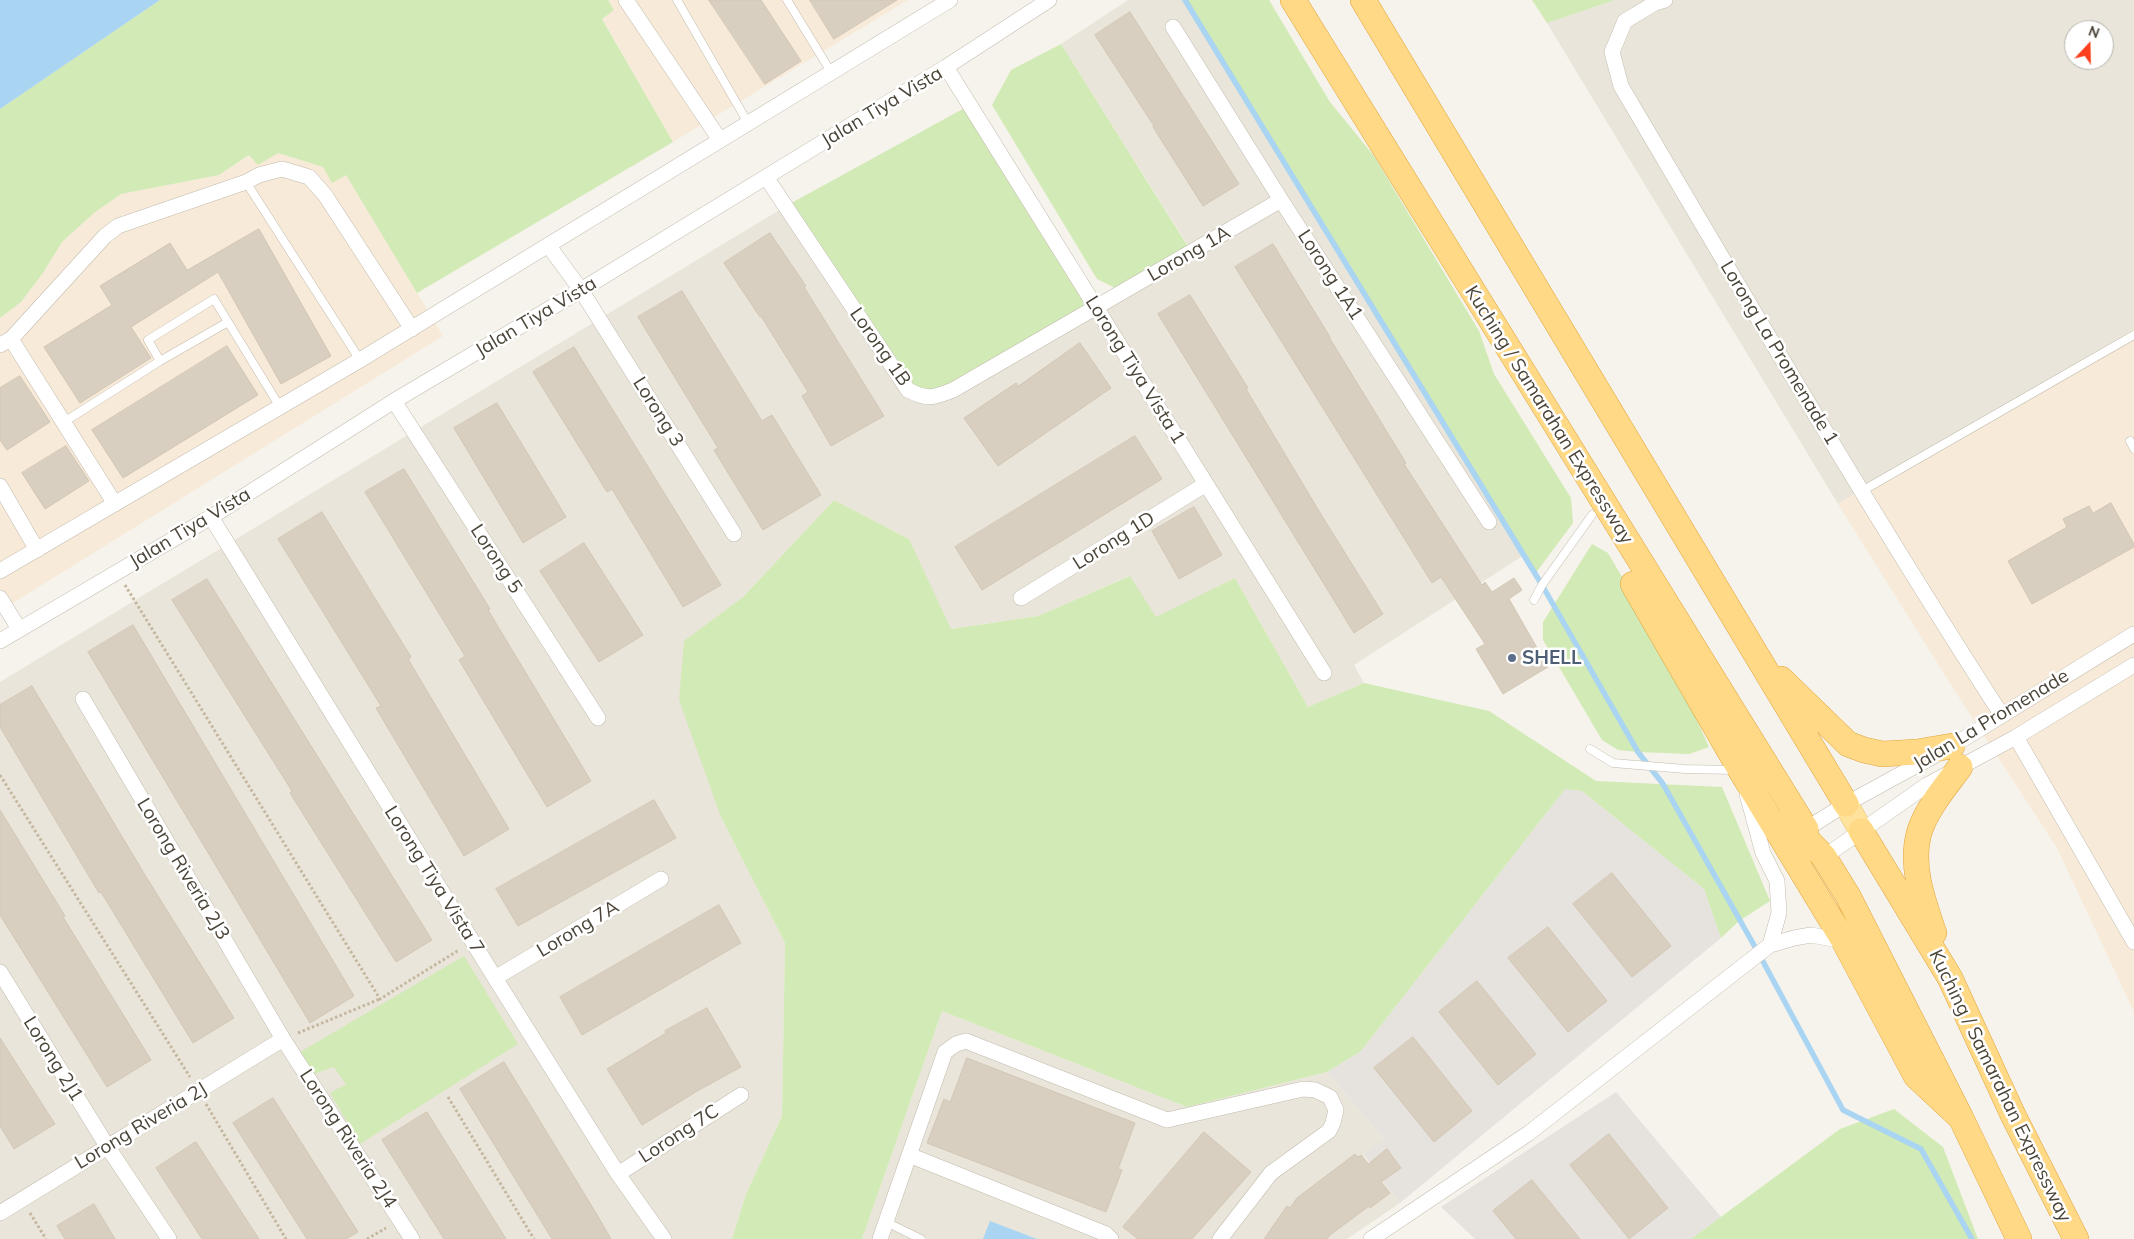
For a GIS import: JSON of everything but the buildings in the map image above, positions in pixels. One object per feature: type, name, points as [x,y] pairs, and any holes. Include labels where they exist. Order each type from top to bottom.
[{"type":"highway","name":"Kuching / Samarahan Expressway","points":[[1293,0],[1806,829]]},
{"type":"highway","points":[[1363,0],[1846,804]]},
{"type":"highway","points":[[1493,323],[1490,341],[1498,362],[1682,665],[1741,770],[1844,941],[1916,1076],[1962,1118]]},
{"type":"highway","points":[[1756,655],[1848,744],[1882,754],[1917,752],[1956,756],[1920,829],[1917,847],[1917,874],[1923,899],[1950,978]]},
{"type":"highway","points":[[1741,770],[1824,857],[1848,896],[1962,1118],[2019,1239]]},
{"type":"highway","name":"Kuching / Samarahan Expressway","points":[[1861,831],[1950,978],[2013,1115],[2076,1239]]},
{"type":"main road","points":[[1846,804],[1861,831]]},
{"type":"main road","points":[[1806,829],[1824,857]]},
{"type":"street","points":[[626,0],[720,140]]},
{"type":"street","points":[[0,571],[412,329],[950,0]]},
{"type":"street","name":"Jalan Tiya Vista","points":[[0,641],[211,516],[394,401],[581,290],[946,67],[1030,5],[1049,0]]},
{"type":"street","name":"Lorong La Promenade 1","points":[[1665,0],[1656,3],[1626,21],[1612,52],[1621,86],[1926,598],[2001,714]]},
{"type":"street","name":"Lorong 1A1","points":[[1173,27],[1281,200],[1489,522]]},
{"type":"street","name":"Lorong Tiya Vista 1","points":[[946,67],[1324,673]]},
{"type":"street","points":[[115,504],[64,422],[5,342],[105,236],[118,226],[246,182],[259,174],[282,169],[309,177],[325,195],[412,329]]},
{"type":"street","name":"Lorong 1B","points":[[766,177],[908,390],[921,397],[934,398],[953,390],[1096,308]]},
{"type":"street","name":"Lorong 1A","points":[[1096,308],[1281,200]]},
{"type":"street","name":"Lorong 3","points":[[548,246],[581,290],[734,534]]},
{"type":"street","name":"Lorong 5","points":[[394,401],[598,718]]},
{"type":"street","name":"Lorong 1D","points":[[1022,598],[1206,484]]},
{"type":"street","points":[[0,486],[37,550]]},
{"type":"street","name":"Lorong Tiya Vista 7","points":[[211,516],[495,978],[618,1174],[664,1239]]},
{"type":"street","points":[[0,598],[19,629]]},
{"type":"street","name":"Jalan La Promenade","points":[[1824,857],[1927,785],[2001,714],[2134,634]]},
{"type":"street","name":"Jalan La Promenade","points":[[1806,829],[1846,804],[1956,756],[2016,737],[2134,665]]},
{"type":"street","name":"Lorong Riveria 2J3","points":[[83,700],[283,1039]]},
{"type":"street","points":[[2016,737],[2134,942]]},
{"type":"street","points":[[1741,770],[1763,853],[1776,880],[1779,913],[1770,945]]},
{"type":"street","name":"Lorong 7A","points":[[495,978],[661,879]]},
{"type":"street","points":[[1371,1239],[1529,1133],[1770,945],[1811,935],[1844,941]]},
{"type":"street","name":"Lorong 2J1","points":[[0,972],[107,1146],[169,1239]]},
{"type":"street","name":"Lorong Riveria 2J","points":[[0,1213],[283,1039]]},
{"type":"street","name":"Lorong Riveria 2J4","points":[[283,1039],[412,1239]]},
{"type":"street","points":[[880,1239],[945,1052],[956,1044],[966,1041],[1167,1120],[1303,1088],[1315,1090],[1330,1097],[1336,1110],[1336,1116],[1329,1131],[1271,1173],[1220,1239]]},
{"type":"street","name":"Lorong 7C","points":[[618,1174],[741,1095]]},
{"type":"street","points":[[909,1155],[1106,1234],[1111,1239]]},
{"type":"lane","points":[[677,0],[748,123]]},
{"type":"lane","points":[[787,0],[831,72]]},
{"type":"lane","points":[[246,182],[360,360]]},
{"type":"lane","points":[[160,361],[148,340],[214,299],[280,407]]},
{"type":"lane","points":[[64,422],[160,361],[228,322]]},
{"type":"lane","points":[[1862,491],[2134,335]]},
{"type":"lane","points":[[2130,442],[2134,449]]},
{"type":"lane","points":[[1534,600],[1542,585],[1592,515]]},
{"type":"lane","points":[[1590,749],[1613,762],[1686,769],[1741,770]]},
{"type":"lane","points":[[886,1222],[921,1239]]},
{"type":"path","points":[[116,572],[380,999]]},
{"type":"path","points":[[0,775],[198,1091],[286,1239]]},
{"type":"path","points":[[283,1039],[380,999],[473,942]]},
{"type":"path","points":[[448,1097],[534,1239]]},
{"type":"path","points":[[22,1199],[46,1239]]},
{"type":"shaded area","points":[[608,0],[908,0],[673,142],[602,18],[614,10]]},
{"type":"shaded area","points":[[1128,0],[1185,0],[1524,555],[1354,665],[1364,683],[1308,707],[1235,578],[1156,618],[1129,576],[1038,616],[950,629],[909,539],[834,500],[743,597],[684,642],[721,817],[785,943],[782,1116],[746,1194],[732,1239],[0,1239],[0,682],[786,206],[907,390],[1192,252],[1061,44]]},
{"type":"shaded area","points":[[1615,0],[2134,0],[2134,329],[1838,504],[1547,23]]},
{"type":"shaded area","points":[[278,153],[346,174],[443,336],[0,611],[0,318],[21,302],[43,273],[62,242],[94,213],[121,194],[219,175],[250,155]]},
{"type":"shaded area","points":[[2134,329],[2134,1012],[2057,848],[1953,688],[1838,504]]},
{"type":"shaded area","points":[[1565,789],[1582,791],[1704,889],[1721,938],[1400,1203],[1364,1155],[1384,1139],[1327,1072],[1361,1051]]},
{"type":"shaded area","points":[[942,1011],[1187,1107],[1327,1072],[1384,1139],[1364,1156],[1400,1203],[1347,1239],[862,1239]]},
{"type":"shaded area","points":[[1616,1092],[1721,1217],[1691,1239],[1475,1239],[1441,1207]]},
{"type":"green space","points":[[160,0],[608,0],[614,10],[602,19],[673,142],[417,293],[346,175],[332,183],[323,167],[278,153],[258,165],[249,155],[219,175],[121,194],[94,213],[62,242],[43,273],[21,302],[0,318],[0,109]]},
{"type":"green space","points":[[1185,0],[1269,0],[1330,102],[1374,156],[1479,331],[1494,374],[1571,498],[1573,523],[1535,574]]},
{"type":"green space","points":[[1532,0],[1615,0],[1547,23]]},
{"type":"green space","points":[[1061,44],[1192,253],[1123,292],[1097,279],[992,105],[1011,70]]},
{"type":"green space","points":[[970,105],[1096,308],[953,390],[921,397],[786,206]]},
{"type":"green space","points":[[834,500],[909,539],[951,629],[1038,616],[1130,576],[1156,617],[1235,578],[1308,707],[1364,683],[1489,711],[1596,781],[1722,787],[1770,901],[1739,921],[1721,938],[1704,889],[1582,791],[1565,789],[1361,1051],[1327,1072],[1187,1107],[942,1011],[862,1239],[732,1239],[746,1194],[782,1116],[785,943],[721,817],[679,700],[684,641],[743,597]]},
{"type":"green space","points":[[1592,544],[1608,553],[1665,650],[1709,747],[1689,754],[1638,752],[1618,750],[1602,740],[1543,640],[1543,622]]},
{"type":"green space","points":[[464,956],[518,1044],[360,1144],[330,1093],[346,1084],[334,1067],[314,1074],[300,1052]]},
{"type":"green space","points":[[1894,1109],[1943,1147],[1978,1239],[1691,1239],[1840,1129]]},
{"type":"water","points":[[0,0],[160,0],[0,109]]},
{"type":"water","points":[[990,1221],[1037,1239],[983,1239]]},
{"type":"waterway","points":[[1185,0],[1542,585],[1638,752],[1663,784],[1759,954],[1843,1110],[1921,1149],[1972,1239]]},
{"type":"place","name":"SHELL","points":[[1512,658]]}]
